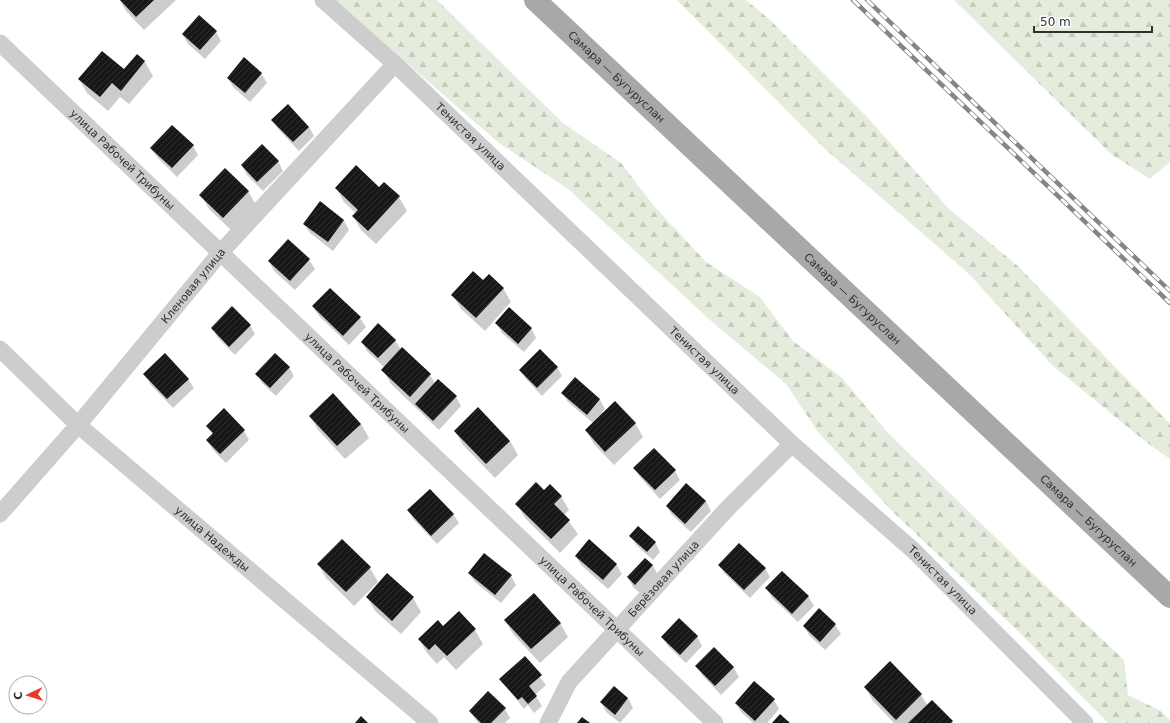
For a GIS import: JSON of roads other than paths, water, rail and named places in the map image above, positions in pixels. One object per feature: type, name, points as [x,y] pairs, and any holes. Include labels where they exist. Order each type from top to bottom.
[{"type":"main road","name":"Самара — Бугуруслан","points":[[535,0],[1170,598]]},
{"type":"street","name":"Тенистая улица","points":[[323,0],[395,64],[792,444],[914,551],[1085,723]]},
{"type":"street","name":"улица Рабочей Трибуны","points":[[0,42],[715,723]]},
{"type":"street","name":"Кленовая улица","points":[[0,514],[78,425],[221,252],[395,64]]},
{"type":"street","name":"улица Надежды","points":[[0,349],[78,425],[430,723]]},
{"type":"street","name":"Берёзовая улица","points":[[548,723],[569,682],[727,509],[792,444]]},
{"type":"railway","points":[[853,0],[1170,303]]},
{"type":"railway","points":[[867,0],[1170,291]]}]
